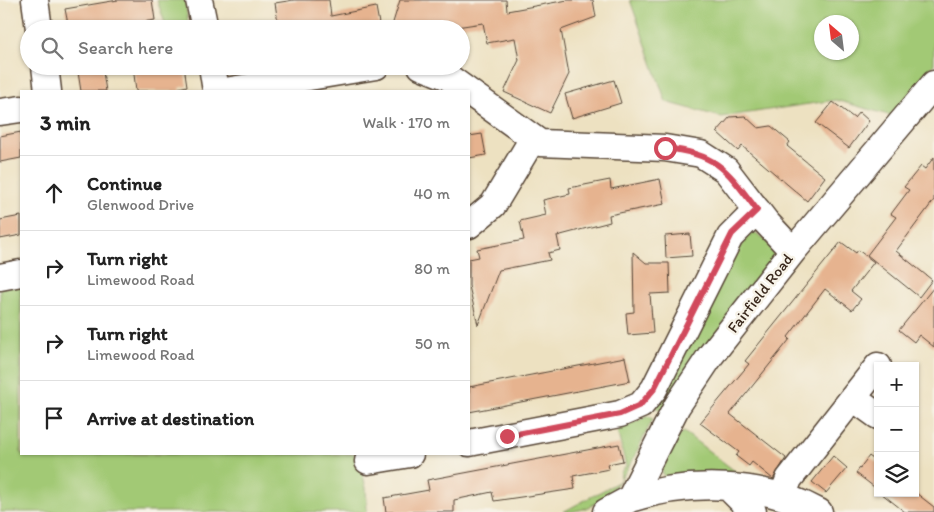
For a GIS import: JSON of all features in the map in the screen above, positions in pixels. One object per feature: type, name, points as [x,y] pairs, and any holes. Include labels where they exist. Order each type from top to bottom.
[{"type":"street","points":[[35,0],[38,20]]},
{"type":"street","points":[[199,0],[203,20]]},
{"type":"street","points":[[46,75],[48,90]]},
{"type":"street","points":[[213,75],[216,90]]},
{"type":"street","points":[[231,90],[322,75]]},
{"type":"street","points":[[443,75],[465,90]]},
{"type":"street","name":"Fairfield Road","points":[[630,499],[688,390],[712,355],[793,251],[934,84]]},
{"type":"street","points":[[470,94],[532,140],[549,145],[665,148],[701,154],[726,170],[757,210],[793,251]]},
{"type":"street","points":[[0,112],[20,109]]},
{"type":"street","points":[[470,224],[493,205],[532,140]]},
{"type":"street","points":[[470,443],[620,414],[640,405],[654,389],[732,234],[757,210]]},
{"type":"street","points":[[0,277],[20,273]]},
{"type":"street","points":[[783,495],[790,479],[874,371]]},
{"type":"street","points":[[853,398],[874,413]]},
{"type":"street","points":[[368,461],[404,455]]},
{"type":"street","points":[[606,512],[630,499],[672,488],[729,488],[783,495],[819,512]]},
{"type":"street","points":[[729,488],[754,512]]},
{"type":"green space","points":[[157,0],[185,0],[188,20],[164,20]]},
{"type":"green space","points":[[630,0],[934,0],[934,64],[892,116],[836,100],[721,117],[666,102]]},
{"type":"green space","points":[[751,232],[759,235],[766,241],[774,257],[663,412],[654,406],[727,263]]},
{"type":"green space","points":[[20,285],[20,455],[358,455],[366,488],[367,512],[0,512],[0,288]]},
{"type":"green space","points":[[648,416],[653,419],[620,480],[621,472],[626,466],[617,430]]},
{"type":"green space","points":[[684,432],[740,475],[665,478],[662,473],[663,460],[674,440]]},
{"type":"green space","points":[[619,482],[596,503],[581,510],[563,512]]},
{"type":"building","points":[[118,0],[152,0],[155,20],[67,20],[65,9]]},
{"type":"building","points":[[294,0],[329,0],[331,16],[376,7],[378,20],[278,20],[275,3]]},
{"type":"building","points":[[400,0],[506,0],[507,11],[568,0],[593,0],[596,17],[561,30],[569,74],[550,113],[504,92],[519,60],[515,38],[487,43],[483,23],[470,25],[470,20],[394,20]]},
{"type":"building","points":[[78,75],[103,75],[106,90],[81,90]]},
{"type":"building","points":[[134,75],[185,75],[187,86],[179,88],[180,90],[136,90]]},
{"type":"building","points":[[614,80],[621,103],[572,118],[565,94]]},
{"type":"building","points":[[833,102],[854,118],[859,112],[869,121],[849,148],[816,123]]},
{"type":"building","points":[[745,116],[758,128],[771,126],[790,142],[787,146],[825,177],[807,201],[742,146],[738,151],[717,132],[730,117]]},
{"type":"building","points":[[20,132],[20,158],[0,162],[0,136]]},
{"type":"building","points":[[482,134],[486,155],[470,158],[470,136]]},
{"type":"building","points":[[934,157],[934,200],[896,251],[932,280],[919,297],[867,255],[896,217],[891,214],[909,190],[904,187],[921,166],[925,169]]},
{"type":"building","points":[[660,179],[665,204],[609,215],[610,222],[557,236],[560,250],[548,253],[550,260],[499,270],[478,325],[470,290],[470,259],[479,257],[477,249],[524,240],[520,221],[546,215],[543,200],[570,194],[569,188],[610,180],[611,189]]},
{"type":"building","points":[[20,216],[20,235],[0,239],[0,220]]},
{"type":"building","points":[[690,234],[692,256],[666,258],[665,236]]},
{"type":"building","points":[[841,242],[856,253],[858,250],[874,262],[851,291],[861,299],[852,310],[825,289],[788,337],[790,339],[730,414],[786,458],[773,479],[752,462],[749,466],[736,456],[739,452],[700,423],[749,364],[745,361]]},
{"type":"building","points":[[633,252],[646,263],[669,263],[670,293],[650,294],[653,333],[628,335],[626,313],[634,312]]},
{"type":"building","points":[[934,287],[934,347],[919,335],[914,342],[899,330]]},
{"type":"building","points":[[625,357],[630,381],[470,412],[470,387]]},
{"type":"building","points":[[619,444],[623,461],[608,464],[609,469],[573,476],[575,489],[494,501],[492,492],[454,500],[454,512],[386,512],[384,498],[429,490],[427,480]]},
{"type":"building","points":[[833,456],[847,468],[826,493],[812,482]]},
{"type":"building","points":[[869,456],[874,460],[874,487],[856,473]]},
{"type":"building","points":[[919,495],[934,507],[934,512],[905,512],[886,497],[919,497]]},
{"type":"route","points":[[507,436],[620,414],[640,405],[654,389],[732,234],[757,210],[726,170],[713,161],[701,154],[665,148]]}]
